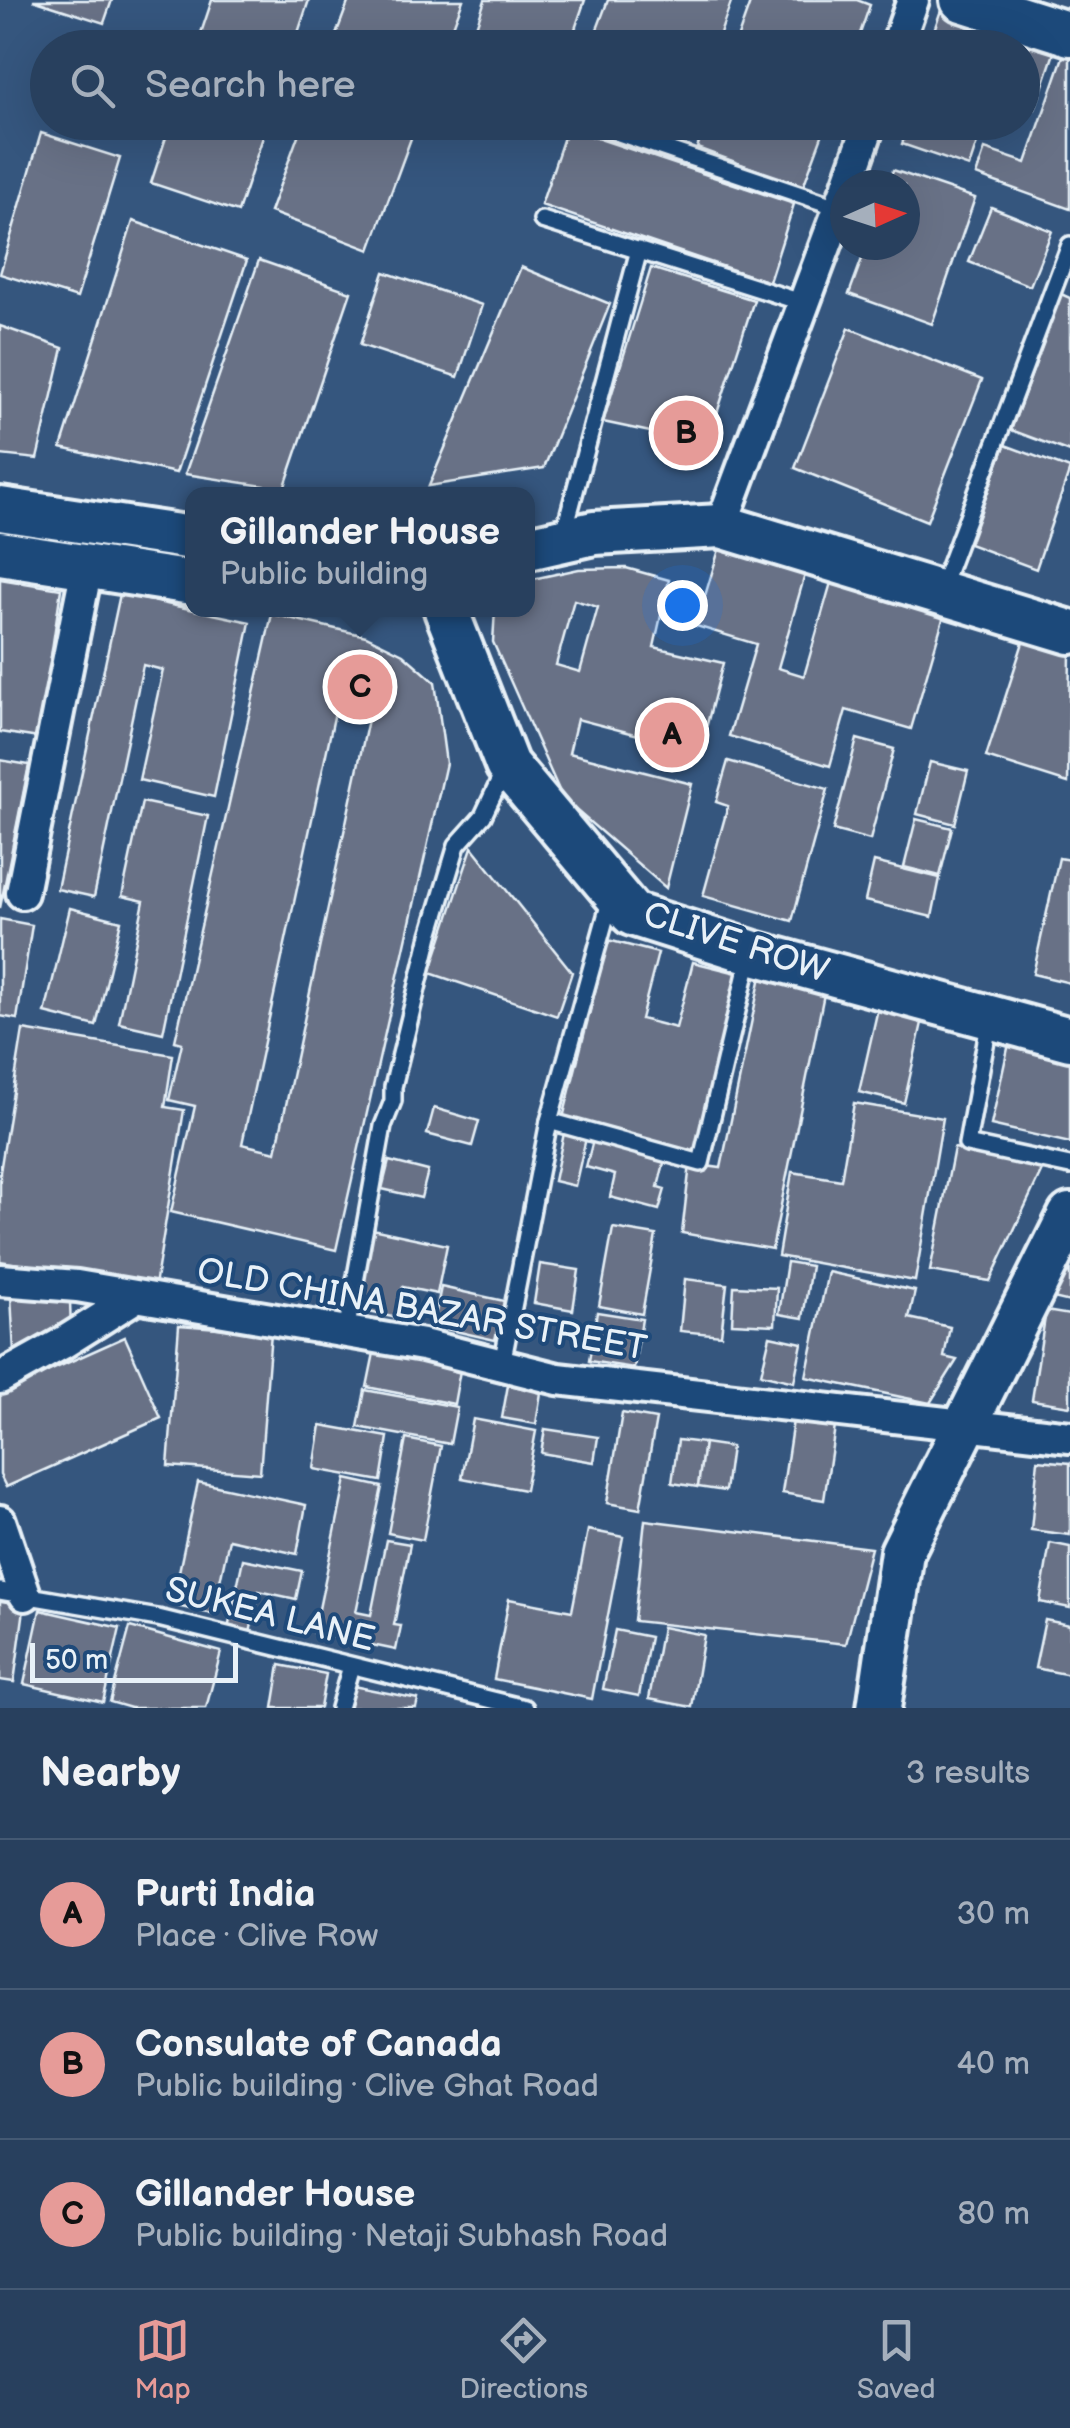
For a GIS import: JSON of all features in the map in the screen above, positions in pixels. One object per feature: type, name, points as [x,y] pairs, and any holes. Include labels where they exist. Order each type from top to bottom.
[{"type":"main road","points":[[962,0],[1070,34]]},
{"type":"main road","points":[[0,509],[185,537]]},
{"type":"main road","points":[[544,544],[594,533],[721,526],[1070,632]]},
{"type":"main road","points":[[0,553],[185,582]]},
{"type":"main road","name":"CLIVE ROW","points":[[442,617],[506,766],[632,914],[751,952],[1070,1039]]},
{"type":"main road","points":[[878,1708],[902,1552],[1070,1216]]},
{"type":"street","points":[[902,30],[913,0]]},
{"type":"street","points":[[853,170],[864,140]]},
{"type":"street","points":[[721,526],[830,233]]},
{"type":"street","points":[[22,893],[88,567]]},
{"type":"street","name":"OLD CHINA BAZAR STREET","points":[[0,1280],[76,1286],[424,1344],[558,1379],[1070,1437]]},
{"type":"street","points":[[0,1378],[134,1298]]},
{"type":"street","points":[[0,1521],[12,1593]]},
{"type":"lane","points":[[650,140],[830,191]]},
{"type":"lane","points":[[542,220],[804,303]]},
{"type":"lane","points":[[939,593],[1070,245]]},
{"type":"lane","points":[[544,544],[639,250]]},
{"type":"lane","points":[[346,1332],[383,1126],[393,1101],[396,1071],[430,935],[457,844],[483,816],[506,766]]},
{"type":"lane","points":[[502,1364],[548,1121],[613,891]]},
{"type":"lane","points":[[548,1121],[701,1163],[751,952]]},
{"type":"lane","points":[[990,1019],[967,1144],[1070,1166]]},
{"type":"lane","name":"SUKEA LANE","points":[[12,1593],[158,1618],[486,1703],[525,1708]]},
{"type":"lane","points":[[339,1708],[350,1666]]},
{"type":"building","points":[[33,0],[112,0],[104,23]]},
{"type":"building","points":[[212,0],[309,0],[299,30],[202,30]]},
{"type":"building","points":[[349,0],[463,0],[452,30],[338,30]]},
{"type":"building","points":[[485,0],[585,0],[578,30],[475,30]]},
{"type":"building","points":[[608,0],[732,0],[721,30],[597,30]]},
{"type":"building","points":[[751,0],[857,0],[870,5],[861,30],[740,30]]},
{"type":"building","points":[[941,10],[998,30],[934,30]]},
{"type":"building","points":[[1040,45],[1055,50],[1040,94]]},
{"type":"building","points":[[1065,51],[1070,53],[1070,209],[976,175],[985,149],[1026,163],[1034,140],[1040,140],[1040,123]]},
{"type":"building","points":[[39,140],[63,140],[120,158],[77,298],[0,274]]},
{"type":"building","points":[[165,140],[262,140],[238,212],[151,183]]},
{"type":"building","points":[[296,140],[410,140],[370,250],[270,212]]},
{"type":"building","points":[[563,140],[603,140],[794,204],[769,282],[541,205]]},
{"type":"building","points":[[700,140],[820,140],[803,187],[697,148]]},
{"type":"building","points":[[903,140],[978,140],[969,167],[902,144]]},
{"type":"building","points":[[920,179],[975,198],[932,324],[849,294],[861,260],[920,260]]},
{"type":"building","points":[[991,207],[1052,231],[1030,286],[969,262]]},
{"type":"building","points":[[133,221],[247,260],[176,473],[61,448]]},
{"type":"building","points":[[259,260],[351,292],[285,487],[185,474]]},
{"type":"building","points":[[521,267],[610,304],[544,468],[429,486]]},
{"type":"building","points":[[651,268],[754,300],[707,444],[603,422]]},
{"type":"building","points":[[384,272],[482,305],[458,377],[360,345]]},
{"type":"building","points":[[1061,294],[1070,298],[1070,452],[1011,430]]},
{"type":"building","points":[[0,326],[63,348],[37,459],[0,455]]},
{"type":"building","points":[[849,328],[982,380],[927,521],[795,468]]},
{"type":"building","points":[[1005,445],[1070,469],[1036,569],[969,544]]},
{"type":"building","points":[[720,546],[806,571],[778,668],[804,676],[832,579],[945,612],[911,729],[846,710],[830,766],[729,736],[756,644],[696,626]]},
{"type":"building","points":[[626,568],[669,580],[654,647],[723,663],[700,751],[577,719],[569,753],[692,784],[666,888],[563,799],[493,642],[495,617],[535,617],[535,578],[579,569]],"holes":[[[574,600],[598,607],[580,672],[556,665]]]},
{"type":"building","points":[[0,579],[61,589],[39,738],[0,732]]},
{"type":"building","points":[[120,594],[185,608],[185,617],[227,617],[250,622],[214,797],[139,780],[163,670],[143,665],[94,897],[57,889]]},
{"type":"building","points":[[271,617],[366,636],[403,654],[435,682],[446,763],[336,1250],[171,1212],[195,1106],[169,1100],[182,1043],[175,1041]],"holes":[[[337,703],[370,710],[276,1152],[242,1144]]]},
{"type":"building","points":[[1025,636],[1070,651],[1068,783],[986,757]]},
{"type":"building","points":[[857,739],[894,749],[870,840],[833,830]]},
{"type":"building","points":[[0,760],[29,765],[0,908]]},
{"type":"building","points":[[728,761],[828,789],[792,921],[703,896],[728,806],[716,802]]},
{"type":"building","points":[[930,762],[968,771],[955,824],[917,814]]},
{"type":"building","points":[[142,802],[208,816],[163,1033],[119,1023],[144,901],[122,896]]},
{"type":"building","points":[[916,819],[952,828],[940,876],[904,867]]},
{"type":"building","points":[[472,847],[572,972],[557,1016],[430,973]]},
{"type":"building","points":[[1059,858],[1070,860],[1070,983],[1033,974]]},
{"type":"building","points":[[874,862],[940,878],[932,917],[865,901]]},
{"type":"building","points":[[70,908],[121,921],[96,1026],[45,1013]]},
{"type":"building","points":[[0,919],[32,925],[17,1019],[0,1016]]},
{"type":"building","points":[[608,940],[658,953],[641,1019],[676,1028],[693,962],[741,974],[695,1156],[562,1122]]},
{"type":"building","points":[[761,976],[825,989],[772,1249],[682,1233],[690,1164],[721,1168]]},
{"type":"building","points":[[879,1004],[924,1014],[904,1103],[859,1092]]},
{"type":"building","points":[[23,1030],[173,1055],[165,1107],[184,1110],[155,1286],[0,1261],[0,1172]]},
{"type":"building","points":[[1012,1030],[1070,1043],[1070,1143],[991,1125]]},
{"type":"building","points":[[854,1103],[943,1118],[915,1281],[778,1256],[792,1172],[841,1180]]},
{"type":"building","points":[[434,1108],[479,1121],[472,1146],[427,1134]]},
{"type":"building","points":[[564,1133],[586,1138],[575,1186],[554,1181]]},
{"type":"building","points":[[593,1140],[665,1159],[658,1187],[665,1189],[659,1210],[610,1197],[615,1175],[586,1167]]},
{"type":"building","points":[[954,1148],[1044,1166],[990,1281],[930,1271]]},
{"type":"building","points":[[389,1161],[428,1171],[421,1198],[382,1189]]},
{"type":"building","points":[[613,1228],[656,1235],[642,1314],[599,1306]]},
{"type":"building","points":[[372,1229],[447,1245],[437,1294],[403,1287],[397,1318],[355,1309]]},
{"type":"building","points":[[787,1262],[811,1266],[803,1318],[779,1314]]},
{"type":"building","points":[[1070,1263],[1070,1302],[1053,1298]]},
{"type":"building","points":[[540,1264],[579,1270],[573,1310],[534,1303]]},
{"type":"building","points":[[828,1272],[915,1291],[909,1318],[950,1327],[944,1357],[957,1360],[930,1403],[806,1377]]},
{"type":"building","points":[[685,1279],[727,1284],[721,1335],[680,1331]]},
{"type":"building","points":[[734,1286],[777,1288],[775,1325],[732,1323]]},
{"type":"building","points":[[441,1287],[504,1301],[495,1340],[433,1326]]},
{"type":"building","points":[[11,1295],[70,1301],[71,1330],[14,1353]]},
{"type":"building","points":[[1046,1311],[1070,1315],[1070,1406],[1032,1400]]},
{"type":"building","points":[[597,1312],[642,1319],[634,1368],[589,1361]]},
{"type":"building","points":[[179,1325],[271,1332],[260,1473],[168,1466]]},
{"type":"building","points":[[770,1336],[802,1343],[794,1382],[761,1374]]},
{"type":"building","points":[[125,1337],[161,1418],[6,1487],[0,1475],[0,1393]]},
{"type":"building","points":[[375,1348],[461,1365],[454,1404],[367,1387]]},
{"type":"building","points":[[510,1374],[543,1380],[536,1424],[502,1418]]},
{"type":"building","points":[[365,1390],[457,1407],[450,1444],[358,1427]]},
{"type":"building","points":[[622,1413],[656,1419],[640,1509],[607,1503]]},
{"type":"building","points":[[794,1414],[836,1420],[824,1500],[782,1493]]},
{"type":"building","points":[[473,1419],[536,1431],[525,1490],[462,1478]]},
{"type":"building","points":[[321,1425],[388,1437],[381,1481],[314,1469]]},
{"type":"building","points":[[545,1429],[598,1437],[594,1462],[541,1453]]},
{"type":"building","points":[[406,1439],[441,1446],[423,1540],[388,1533]]},
{"type":"building","points":[[678,1440],[704,1443],[698,1487],[672,1483]]},
{"type":"building","points":[[704,1443],[731,1447],[725,1491],[698,1487]]},
{"type":"building","points":[[1038,1460],[1070,1463],[1070,1535],[1031,1530]]},
{"type":"building","points":[[346,1479],[382,1487],[356,1612],[371,1615],[386,1540],[410,1544],[394,1625],[401,1626],[396,1650],[314,1633]]},
{"type":"building","points":[[198,1482],[306,1505],[297,1554],[229,1539],[213,1614],[172,1605]]},
{"type":"building","points":[[645,1520],[871,1548],[846,1644],[634,1621]]},
{"type":"building","points":[[588,1530],[623,1537],[592,1699],[494,1679],[509,1599],[572,1611]]},
{"type":"building","points":[[1050,1543],[1070,1547],[1070,1608],[1040,1602]]},
{"type":"building","points":[[243,1559],[302,1571],[296,1599],[259,1591],[250,1633],[228,1629]]},
{"type":"building","points":[[0,1598],[25,1602],[14,1682],[0,1680]]},
{"type":"building","points":[[40,1610],[120,1628],[103,1702],[24,1684]]},
{"type":"building","points":[[1045,1620],[1070,1625],[1070,1675],[1035,1668]]},
{"type":"building","points":[[130,1627],[221,1652],[206,1708],[131,1708],[110,1702]]},
{"type":"building","points":[[662,1627],[704,1635],[692,1707],[649,1699]]},
{"type":"building","points":[[615,1630],[650,1637],[639,1696],[603,1689]]},
{"type":"building","points":[[280,1665],[326,1674],[320,1708],[273,1708]]},
{"type":"building","points":[[353,1686],[418,1699],[416,1708],[349,1708]]},
{"type":"place","name":"Consulate of Canada","points":[[686,433]]},
{"type":"place","name":"Gillander House","points":[[360,687]]},
{"type":"place","name":"Purti India","points":[[672,735]]}]
